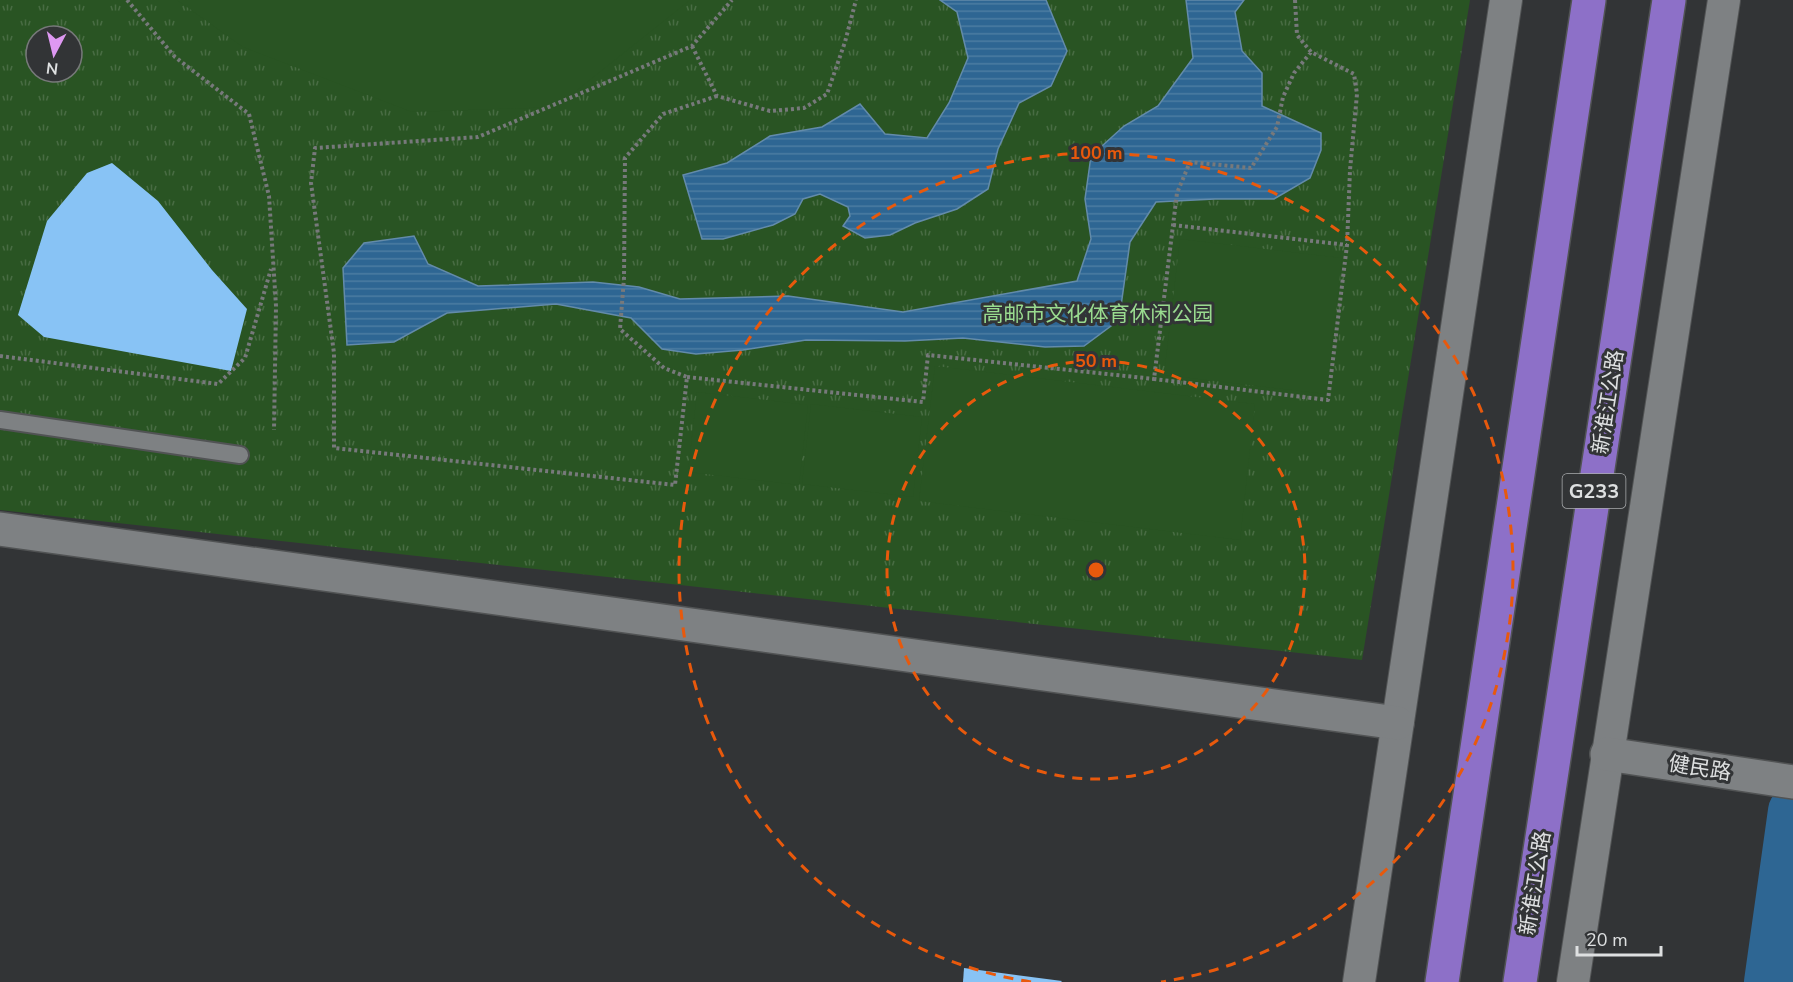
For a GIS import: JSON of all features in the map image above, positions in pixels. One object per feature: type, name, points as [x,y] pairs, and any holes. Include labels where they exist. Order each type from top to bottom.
[{"type":"highway","points":[[1442,982],[1589,0]]},
{"type":"highway","name":"新淮江公路","points":[[1520,982],[1669,0]]},
{"type":"street","points":[[1359,982],[1506,0]]},
{"type":"street","points":[[1573,982],[1606,754],[1724,0]]},
{"type":"street","points":[[0,529],[1397,723]]},
{"type":"street","name":"健民路","points":[[1606,754],[1793,782]]},
{"type":"lane","points":[[0,420],[240,455]]},
{"type":"path","points":[[127,0],[175,57],[249,114],[269,196],[276,306],[274,430]]},
{"type":"path","points":[[687,377],[675,485],[334,448],[334,353],[311,183],[315,148],[478,137],[692,46],[732,0]]},
{"type":"path","points":[[856,0],[845,42],[827,94],[804,108],[770,111],[717,96],[663,114],[625,158],[624,278],[620,329],[664,368],[687,377],[923,402],[928,355],[1328,400],[1347,245],[1350,170],[1357,94],[1354,74],[1311,52],[1297,35],[1295,0]]},
{"type":"path","points":[[692,46],[717,96]]},
{"type":"path","points":[[1155,379],[1177,193],[1190,162],[1251,168],[1277,127],[1283,96],[1294,73],[1311,52]]},
{"type":"path","points":[[1173,225],[1347,245]]},
{"type":"path","points":[[0,356],[218,384],[245,358],[273,264]]},
{"type":"green space","name":"高邮市文化体育休闲公园","points":[[0,0],[1470,0],[1362,660],[0,510]]},
{"type":"green space","points":[[177,0],[690,0],[556,107],[412,112],[243,47]]},
{"type":"green space","points":[[1180,239],[1342,258],[1326,394],[1164,375]]},
{"type":"green space","points":[[935,366],[1255,404],[1240,540],[919,501]]},
{"type":"green space","points":[[697,392],[808,405],[799,485],[688,472]]},
{"type":"green space","points":[[811,404],[922,417],[913,497],[802,484]]},
{"type":"water","points":[[940,0],[1046,0],[1067,51],[1051,86],[1019,103],[998,149],[988,189],[957,209],[915,223],[890,235],[865,238],[843,226],[850,216],[848,207],[820,194],[803,199],[795,214],[773,225],[723,239],[702,239],[683,175],[727,163],[770,136],[822,127],[860,104],[885,134],[927,138],[949,103],[968,58],[957,12]]},
{"type":"water","points":[[1186,0],[1244,0],[1235,12],[1242,51],[1262,73],[1262,106],[1321,133],[1321,150],[1310,178],[1274,199],[1156,202],[1130,242],[1119,320],[1084,346],[1045,347],[963,338],[905,341],[806,340],[743,350],[696,354],[662,349],[631,318],[556,304],[447,313],[394,342],[347,345],[343,268],[364,243],[414,236],[428,264],[478,286],[593,282],[639,287],[680,299],[788,296],[903,312],[1077,281],[1091,239],[1085,199],[1091,156],[1124,126],[1158,106],[1193,58]]},
{"type":"building","points":[[112,163],[158,201],[212,270],[247,309],[231,371],[44,337],[18,315],[47,221],[87,173]]},
{"type":"building","points":[[964,968],[1062,981],[963,982]]},
{"type":"waterway","points":[[1769,982],[1793,811]]}]
